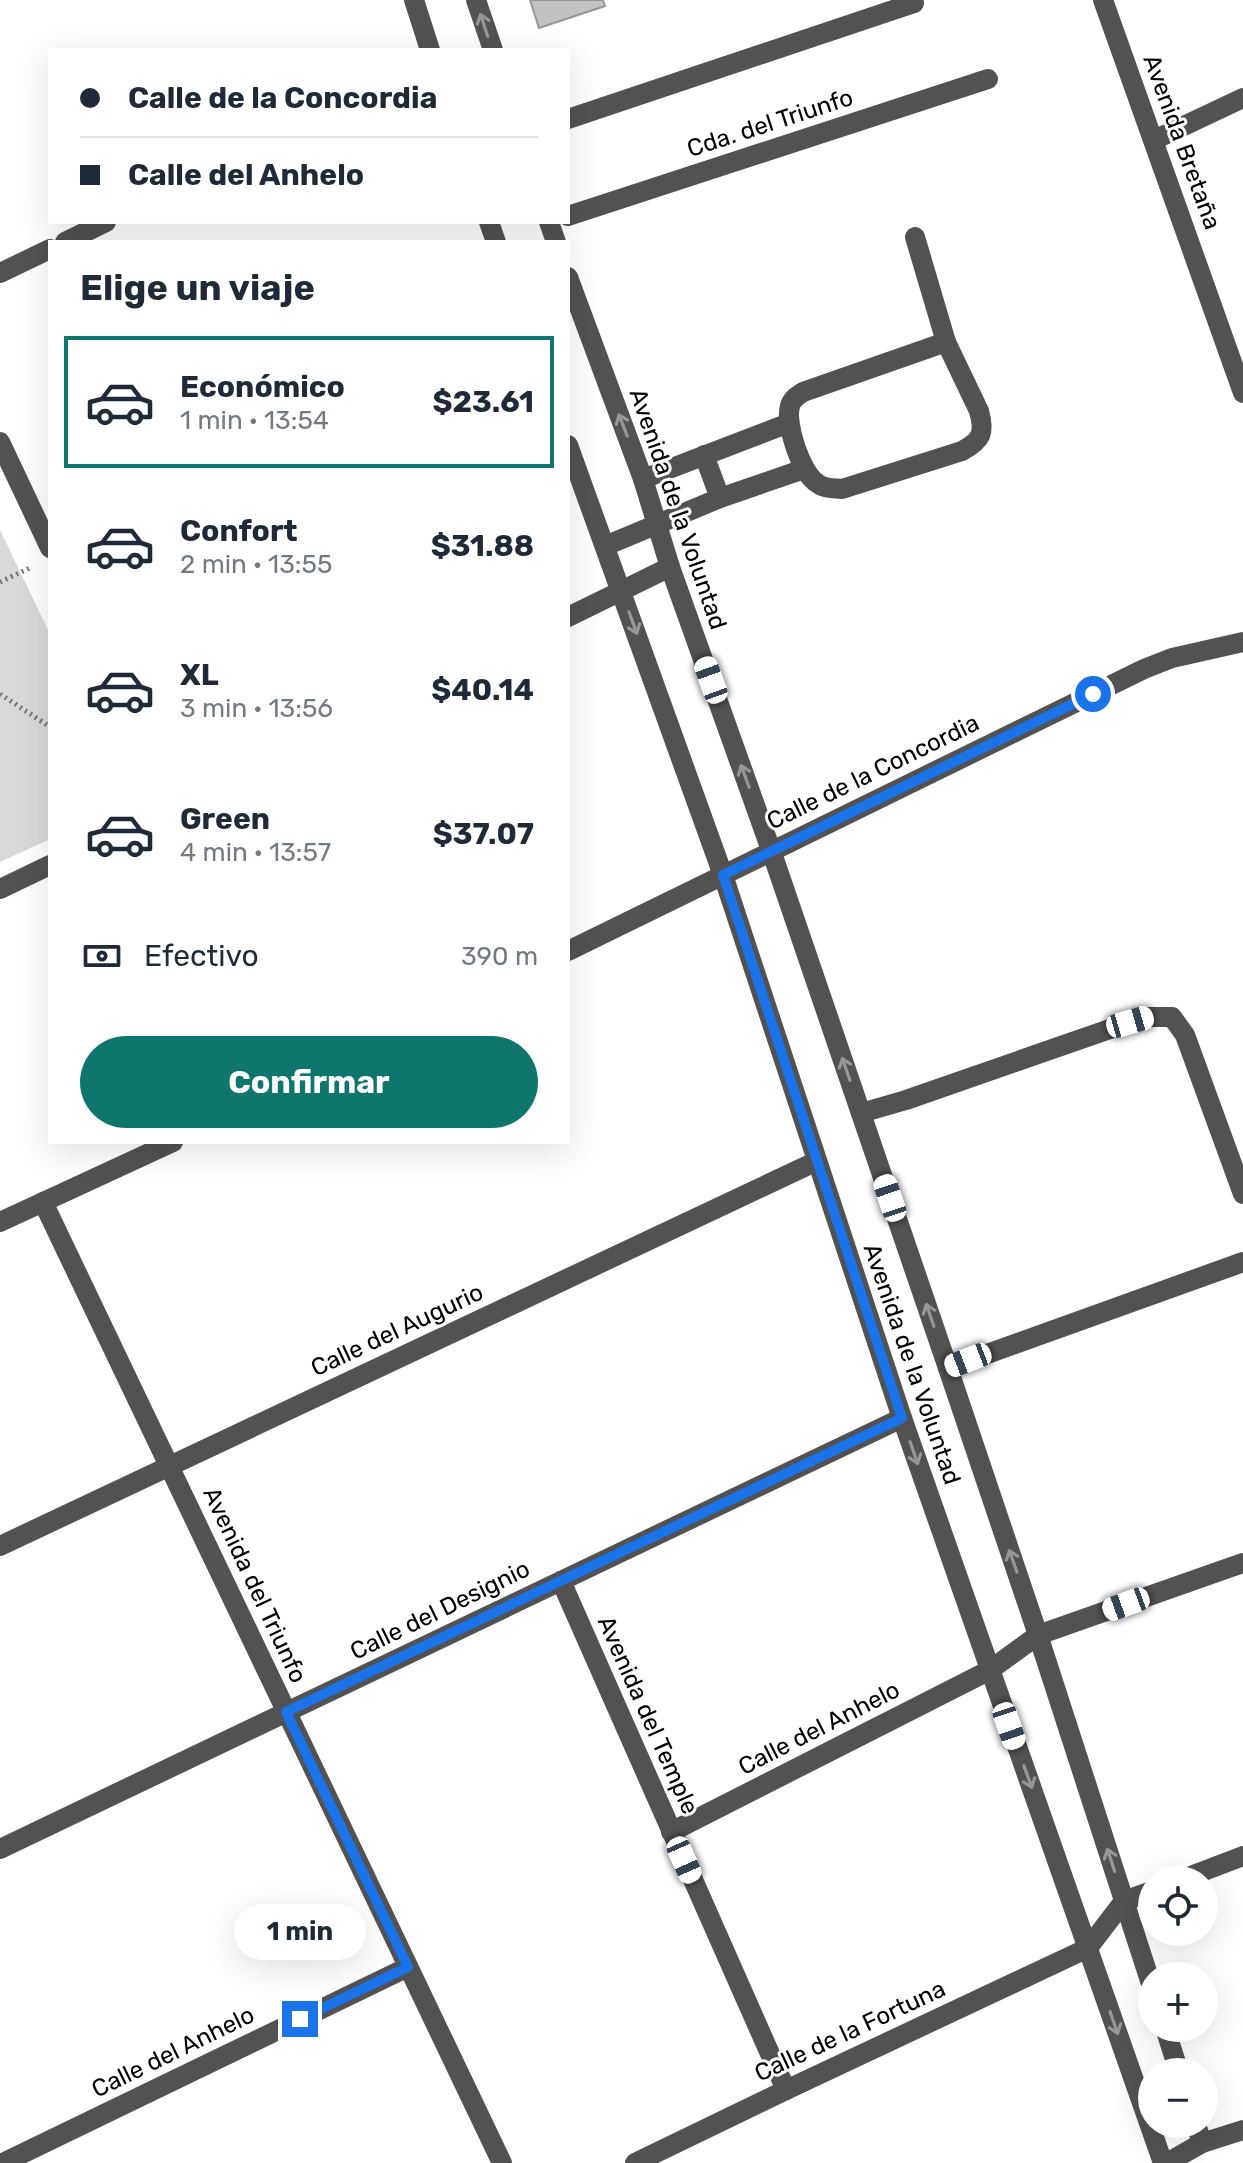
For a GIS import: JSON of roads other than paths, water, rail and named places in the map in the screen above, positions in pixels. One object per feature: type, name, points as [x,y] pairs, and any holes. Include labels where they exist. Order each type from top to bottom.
[{"type":"street","points":[[414,0],[429,48]]},
{"type":"street","points":[[476,0],[492,48]]},
{"type":"street","name":"Avenida Bretaña","points":[[1103,0],[1242,383]]},
{"type":"street","points":[[570,118],[914,3]]},
{"type":"street","name":"Cda. del Triunfo","points":[[570,215],[988,79]]},
{"type":"street","points":[[1154,140],[1243,98]]},
{"type":"street","points":[[69,240],[102,224]]},
{"type":"street","points":[[915,237],[946,342],[979,411],[981,435],[975,444],[962,451],[842,489],[826,488],[814,482],[804,469],[789,423],[789,409],[794,399],[803,392],[946,342]]},
{"type":"street","points":[[0,273],[48,250]]},
{"type":"street","name":"Avenida de la Voluntad","points":[[570,289],[574,312],[643,479],[670,567],[771,850],[1038,1635],[1144,1962]]},
{"type":"street","points":[[643,479],[789,423]]},
{"type":"street","points":[[0,442],[44,556]]},
{"type":"street","name":"Avenida de la Voluntad","points":[[570,450],[723,875],[902,1418],[1165,2163]]},
{"type":"street","points":[[704,455],[720,498]]},
{"type":"street","points":[[605,546],[720,498],[804,469]]},
{"type":"street","points":[[570,616],[670,567]]},
{"type":"street","name":"Calle de la Concordia","points":[[570,950],[1144,669],[1172,658],[1243,642]]},
{"type":"street","points":[[0,889],[48,866]]},
{"type":"street","points":[[861,1113],[1130,1022],[1148,1017],[1172,1017],[1185,1035],[1243,1194]]},
{"type":"street","points":[[0,1222],[169,1144]]},
{"type":"street","name":"Calle del Augurio","points":[[0,1546],[817,1161]]},
{"type":"street","name":"Avenida del Triunfo","points":[[43,1202],[502,2163]]},
{"type":"street","points":[[948,1368],[1243,1262]]},
{"type":"street","name":"Calle del Designio","points":[[0,1849],[902,1418]]},
{"type":"street","name":"Calle del Anhelo","points":[[671,1832],[990,1670],[1038,1635],[1243,1563]]},
{"type":"street","name":"Avenida del Temple","points":[[561,1581],[786,2090]]},
{"type":"street","points":[[1217,1866],[1243,1856]]},
{"type":"street","points":[[1088,1948],[1124,1901],[1138,1896]]},
{"type":"street","name":"Calle de la Fortuna","points":[[635,2163],[1088,1948]]},
{"type":"street","name":"Calle del Anhelo","points":[[3,2163],[408,1967]]},
{"type":"street","points":[[1218,2132],[1243,2130]]},
{"type":"street","points":[[1165,2163],[1194,2138]]}]
